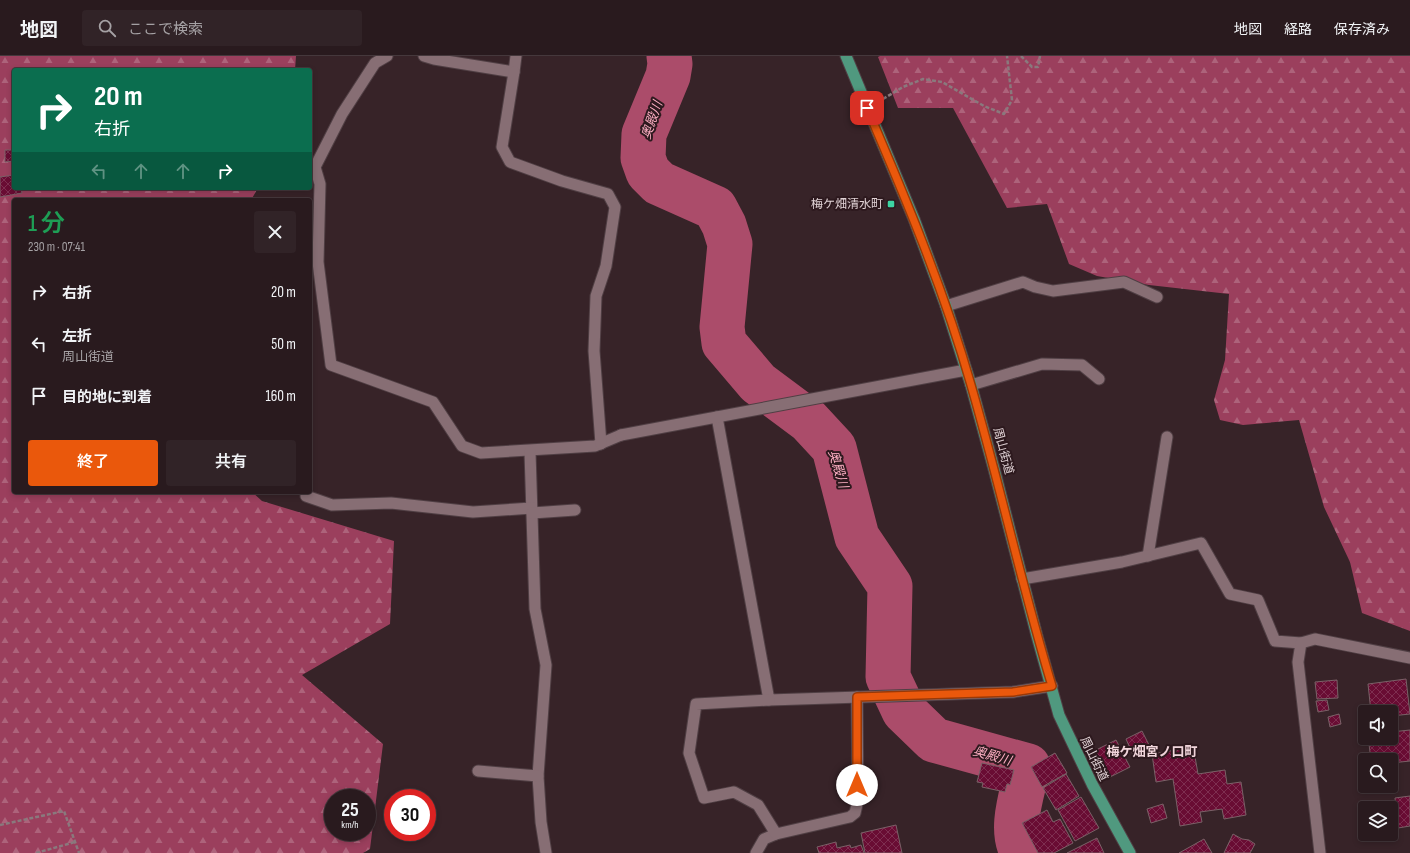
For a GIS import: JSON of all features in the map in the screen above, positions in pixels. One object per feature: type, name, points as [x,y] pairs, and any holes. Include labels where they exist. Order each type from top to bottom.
[{"type":"highway","name":"周山街道","points":[[846,56],[914,219],[946,306],[971,385],[1059,715],[1092,784],[1130,853]]},
{"type":"street","points":[[387,56],[375,63],[371,69],[342,114],[315,167],[320,184],[318,262],[331,365],[433,402],[462,446],[481,453],[530,452],[595,446],[622,435],[966,370]]},
{"type":"street","points":[[516,56],[502,148],[510,162],[562,181],[608,194],[615,207],[606,266],[596,296],[594,351],[601,444]]},
{"type":"street","points":[[431,57],[514,72]]},
{"type":"street","points":[[946,306],[1023,282],[1035,287],[1053,291],[1124,282],[1157,297]]},
{"type":"street","points":[[971,385],[1042,364],[1082,365],[1099,379]]},
{"type":"street","points":[[717,417],[769,700]]},
{"type":"street","points":[[1148,556],[1167,437]]},
{"type":"street","points":[[530,452],[535,609],[546,665],[538,776],[541,822],[546,853]]},
{"type":"street","points":[[306,496],[332,505],[391,503],[473,512],[575,510]]},
{"type":"street","points":[[1022,579],[1148,556],[1201,543],[1230,594],[1258,600],[1275,641],[1301,643],[1315,639],[1410,658]]},
{"type":"street","points":[[1301,643],[1298,662],[1320,853]]},
{"type":"street","points":[[776,834],[758,804],[734,792],[704,798],[689,753],[696,704],[769,700],[1013,692],[1052,686]]},
{"type":"street","points":[[756,853],[764,839],[776,834],[850,817],[855,813],[858,800],[857,697]]},
{"type":"street","points":[[478,771],[538,776]]},
{"type":"path","points":[[867,108],[903,87],[923,79],[942,82],[984,106],[1004,114],[1012,100],[1007,56]]},
{"type":"path","points":[[1021,56],[1032,67],[1038,67],[1040,56]]},
{"type":"path","points":[[0,824],[64,811],[79,853]]},
{"type":"path","points":[[36,853],[75,842]]},
{"type":"green space","points":[[0,56],[296,56],[295,68],[12,68],[12,190],[257,190],[252,198],[12,198],[12,494],[254,494],[262,501],[394,541],[390,624],[302,675],[383,744],[376,801],[376,789],[324,789],[324,841],[371,841],[370,849],[363,853],[0,853]]},
{"type":"green space","points":[[1410,56],[1410,631],[1362,613],[1350,562],[1324,507],[1299,420],[1243,425],[1220,420],[1214,400],[1225,360],[1229,294],[1149,285],[1097,276],[1069,264],[1047,204],[1007,208],[953,108],[898,108],[878,57]]},
{"type":"building","points":[[5,150],[12,150],[12,161],[5,162]]},
{"type":"building","points":[[12,175],[12,190],[21,190],[22,193],[0,197],[0,177]]},
{"type":"building","points":[[1406,679],[1410,714],[1398,715],[1398,705],[1370,705],[1368,684]]},
{"type":"building","points":[[1337,680],[1338,698],[1317,699],[1315,682]]},
{"type":"building","points":[[1327,700],[1329,710],[1318,712],[1316,701]]},
{"type":"building","points":[[1339,714],[1341,724],[1330,727],[1328,717]]},
{"type":"building","points":[[1410,730],[1410,761],[1398,762],[1398,753],[1370,753],[1369,745],[1398,745],[1398,731]]},
{"type":"building","points":[[1142,731],[1151,749],[1134,757],[1126,739]]},
{"type":"building","points":[[1116,740],[1130,767],[1106,779],[1092,752]]},
{"type":"building","points":[[1182,749],[1182,753],[1194,751],[1198,774],[1225,770],[1227,784],[1241,782],[1246,815],[1224,819],[1222,809],[1200,812],[1202,822],[1180,826],[1173,779],[1156,782],[1152,754]]},
{"type":"building","points":[[1055,753],[1067,773],[1042,787],[1031,767]]},
{"type":"building","points":[[982,763],[1014,770],[1010,785],[1007,784],[1005,792],[982,787],[983,783],[977,782]]},
{"type":"building","points":[[1066,774],[1079,796],[1056,810],[1043,788]]},
{"type":"building","points":[[1410,796],[1410,826],[1398,828],[1398,801],[1395,801],[1395,798]]},
{"type":"building","points":[[1081,797],[1099,828],[1075,841],[1058,810]]},
{"type":"building","points":[[1163,804],[1167,818],[1151,823],[1147,809]]},
{"type":"building","points":[[1047,810],[1053,822],[1060,819],[1073,843],[1054,853],[1038,853],[1022,823]]},
{"type":"building","points":[[896,825],[902,853],[865,853],[861,833]]},
{"type":"building","points":[[1233,834],[1255,844],[1250,853],[1224,853]]},
{"type":"building","points":[[1097,838],[1104,853],[1067,853]]},
{"type":"building","points":[[1204,839],[1212,853],[1179,853]]},
{"type":"building","points":[[836,842],[837,848],[850,845],[851,848],[861,845],[864,853],[819,853],[817,847]]},
{"type":"waterway","name":"奥殿川","points":[[669,56],[670,64],[668,76],[644,134],[643,158],[648,172],[659,183],[715,208],[724,225],[730,244],[722,327],[724,343],[758,383],[809,421],[834,448],[857,537],[890,586],[888,677],[904,711],[934,740],[1028,766],[1020,799],[1017,822],[1019,844],[1023,853]]},
{"type":"place","name":"梅ケ畑清水町","points":[[891,204]]},
{"type":"district","name":"梅ケ畑宮ノ口町","points":[[1152,752]]},
{"type":"route","points":[[857,785],[857,697],[1013,692],[1052,686],[1037,636],[971,385],[946,306],[914,219],[867,108]]}]
